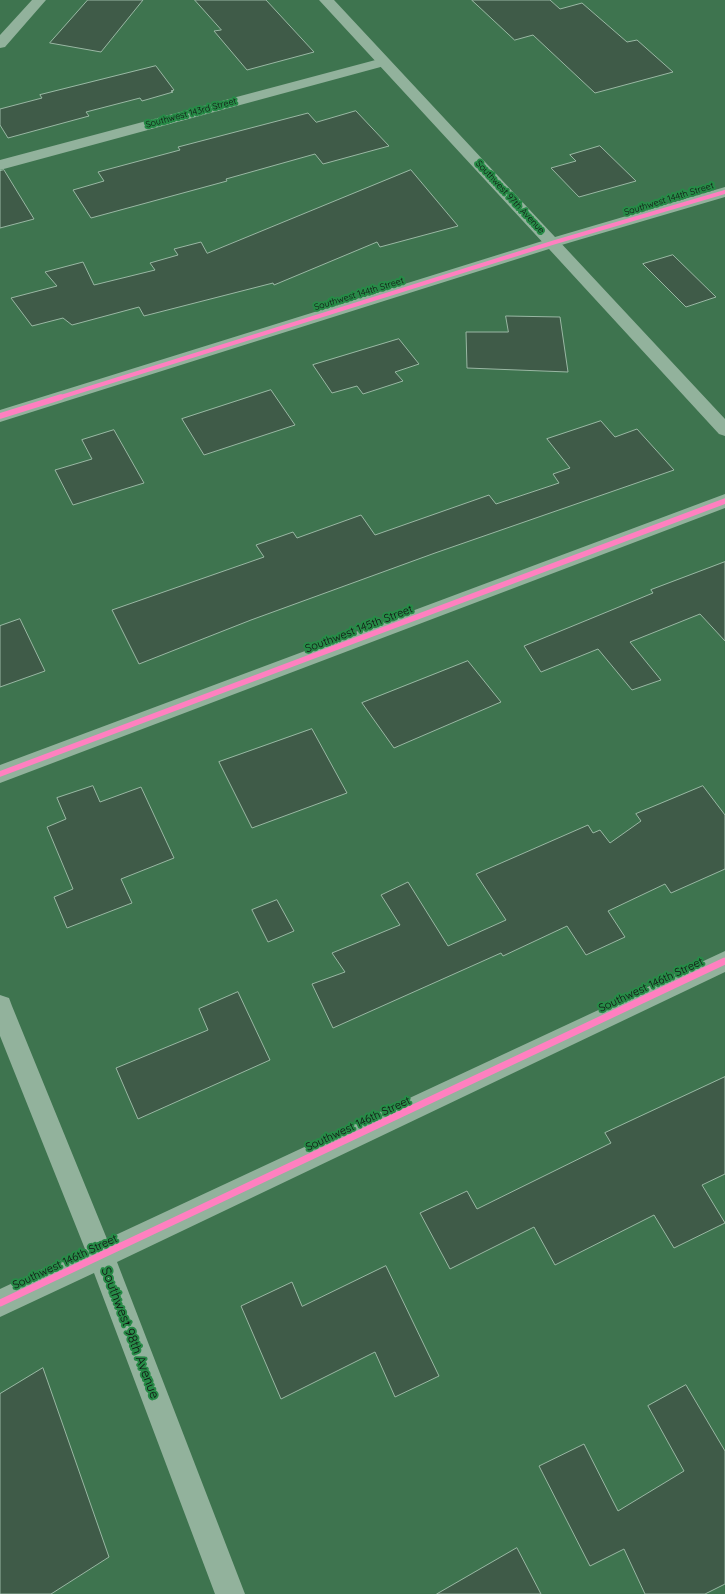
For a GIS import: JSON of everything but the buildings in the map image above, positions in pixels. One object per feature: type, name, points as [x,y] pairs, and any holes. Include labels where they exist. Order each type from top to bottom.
[{"type":"street","points":[[0,44],[39,0]]},
{"type":"street","name":"Southwest 97th Avenue","points":[[326,0],[725,430]]},
{"type":"street","name":"Southwest 143rd Street","points":[[0,165],[382,62]]},
{"type":"street","name":"Southwest 144th Street","points":[[0,416],[552,243],[725,192]]},
{"type":"street","name":"Southwest 145th Street","points":[[0,774],[725,501]]},
{"type":"street","name":"Southwest 146th Street","points":[[0,1303],[725,961]]},
{"type":"street","name":"Southwest 98th Avenue","points":[[0,1006],[100,1256],[230,1594]]},
{"type":"cycle path","points":[[0,416],[552,243],[725,192]]},
{"type":"cycle path","points":[[0,774],[725,501]]},
{"type":"cycle path","points":[[0,1303],[725,961]]}]
